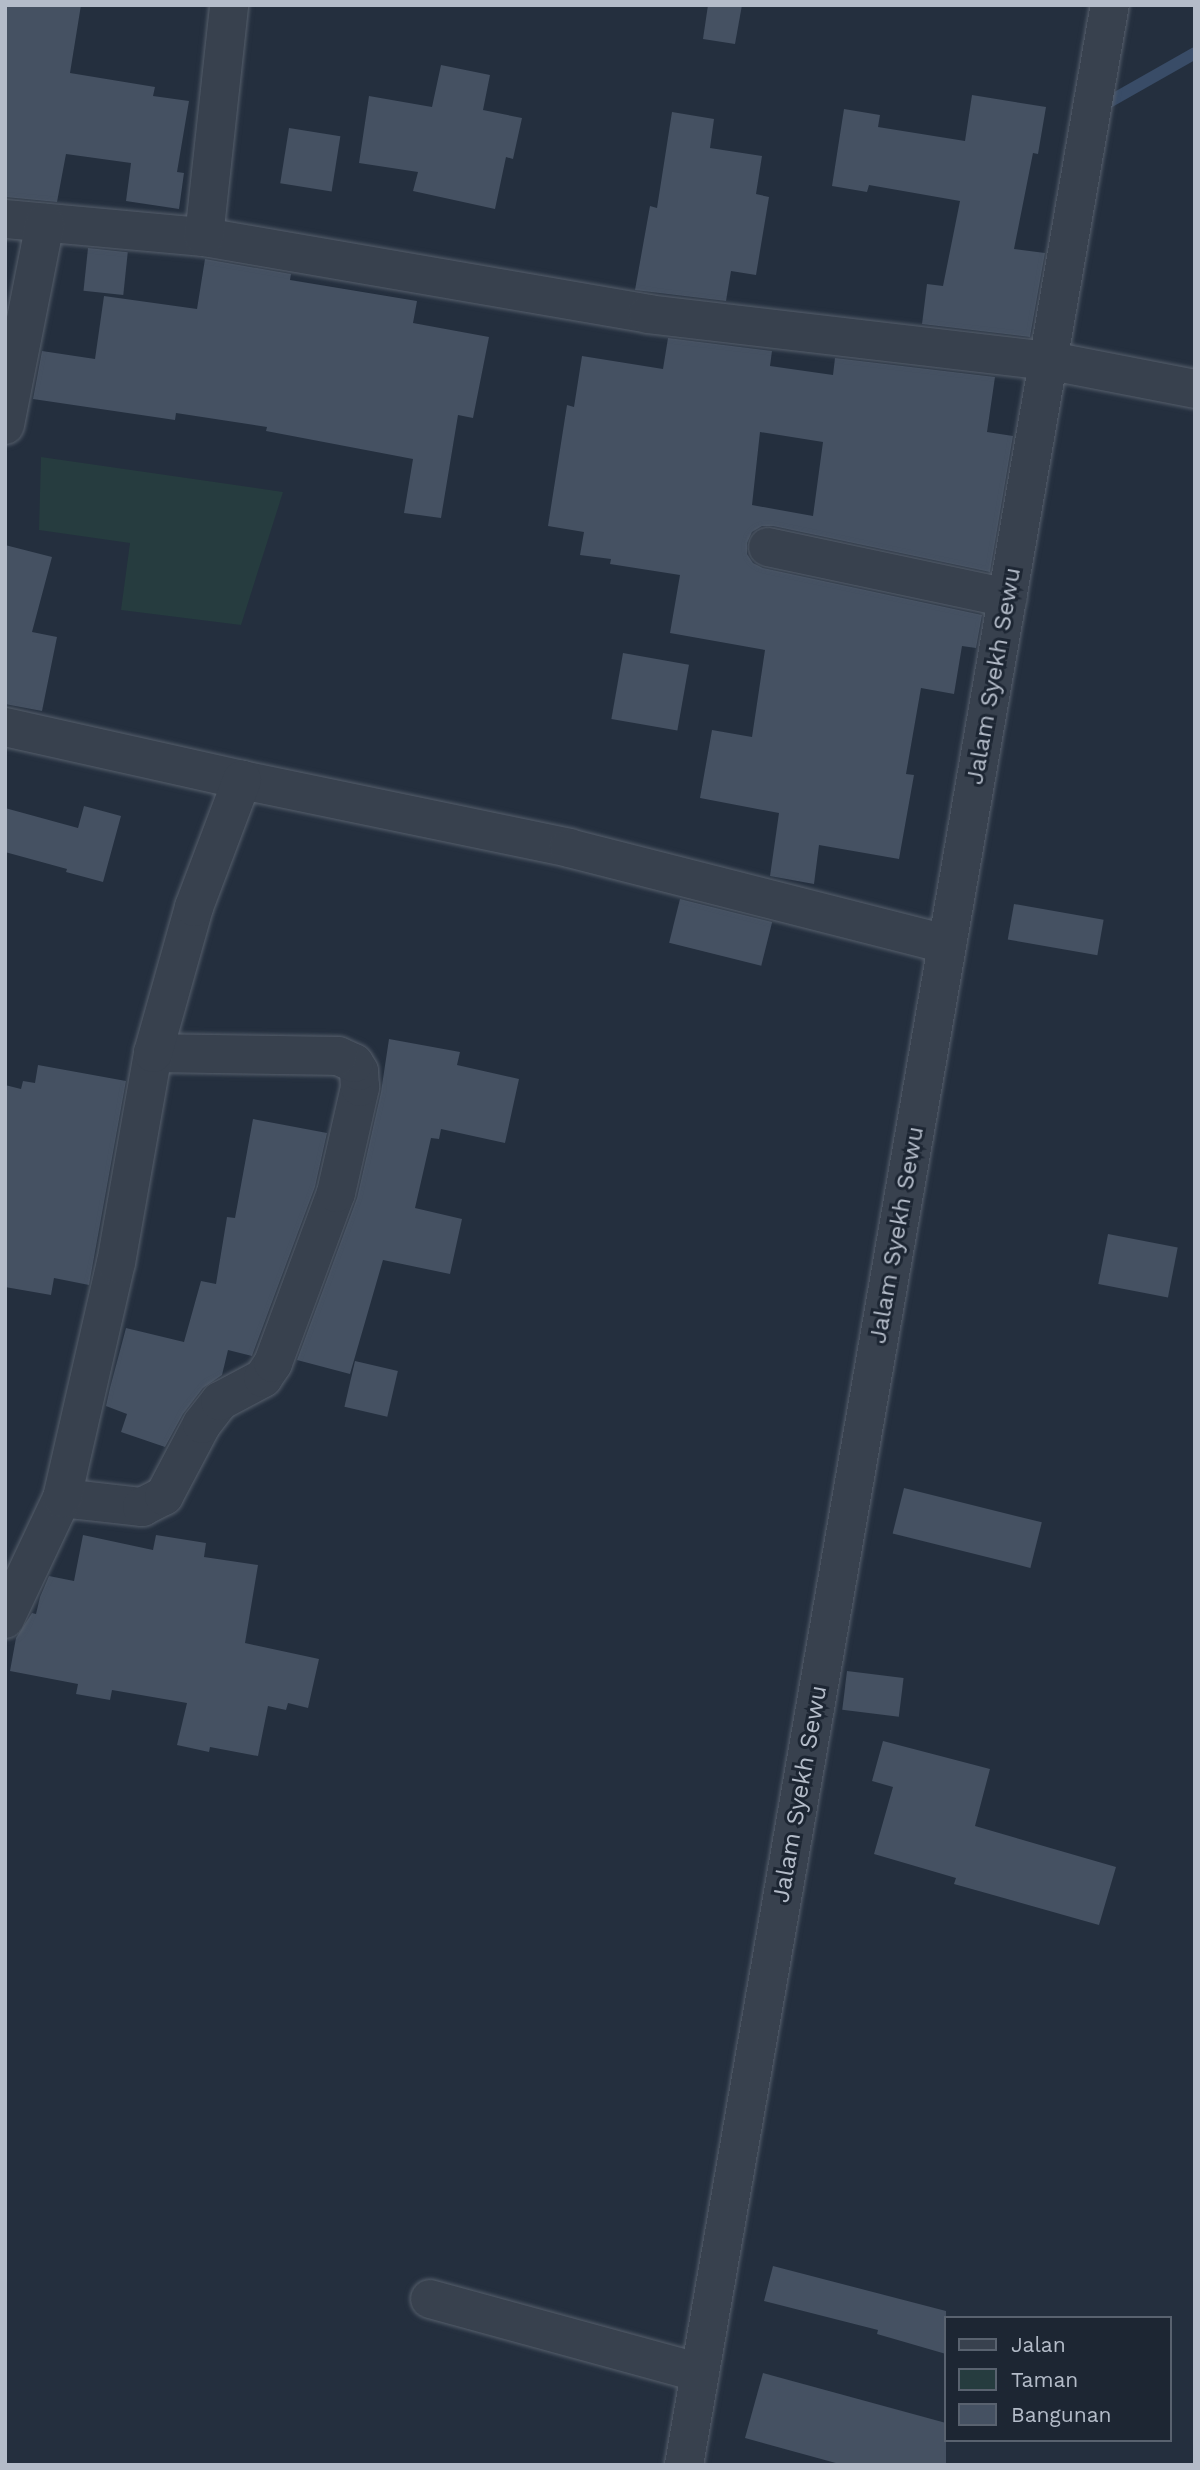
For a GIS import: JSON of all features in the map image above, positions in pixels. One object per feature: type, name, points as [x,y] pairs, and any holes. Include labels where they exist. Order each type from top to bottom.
[{"type":"street","points":[[204,237],[229,5]]},
{"type":"street","name":"Jalam Syekh Sewu","points":[[684,2465],[1007,598],[1061,363],[1110,5]]},
{"type":"street","points":[[5,219],[204,237],[648,314],[1061,363],[1195,389]]},
{"type":"street","points":[[5,425],[45,223]]},
{"type":"street","points":[[768,547],[1007,598]]},
{"type":"street","points":[[5,727],[242,780],[569,848],[947,944]]},
{"type":"street","points":[[5,1619],[62,1499],[116,1263],[153,1053],[194,907],[242,780]]},
{"type":"street","points":[[62,1499],[142,1507],[164,1496],[202,1424],[220,1401],[263,1378],[336,1194],[360,1087],[359,1071],[354,1063],[338,1056],[153,1053]]},
{"type":"street","points":[[430,2299],[700,2374]]},
{"type":"green space","points":[[41,457],[283,492],[241,625],[121,610],[130,543],[39,530]]},
{"type":"building","points":[[5,5],[81,5],[70,73],[155,87],[153,96],[189,101],[177,172],[184,173],[179,209],[126,201],[131,163],[66,154],[57,202],[5,197]]},
{"type":"building","points":[[708,5],[742,5],[735,44],[703,39]]},
{"type":"building","points":[[441,65],[490,75],[483,110],[522,118],[513,159],[506,157],[495,209],[413,191],[418,172],[359,163],[369,96],[432,107]]},
{"type":"building","points":[[972,95],[1046,107],[1038,154],[1033,153],[1014,249],[1045,253],[1030,337],[922,324],[927,284],[943,286],[960,201],[869,185],[867,192],[832,186],[844,109],[880,115],[878,127],[965,141]]},
{"type":"building","points":[[672,112],[714,119],[710,148],[762,156],[756,194],[769,197],[756,275],[731,271],[726,301],[635,290],[650,206],[657,208]]},
{"type":"building","points":[[289,128],[340,136],[332,191],[280,183]]},
{"type":"building","points":[[88,248],[128,252],[123,295],[84,291]]},
{"type":"building","points":[[205,259],[291,274],[290,280],[417,301],[413,323],[489,337],[473,418],[458,415],[441,518],[404,513],[413,459],[266,431],[267,427],[176,413],[175,420],[33,399],[42,351],[95,359],[104,296],[197,309]]},
{"type":"building","points":[[668,338],[772,351],[770,366],[833,375],[835,358],[995,377],[987,432],[1013,436],[990,572],[773,526],[762,526],[752,532],[747,543],[747,554],[753,563],[763,568],[982,615],[976,648],[962,646],[954,694],[921,688],[906,774],[914,775],[899,859],[819,845],[814,884],[770,876],[779,813],[700,798],[712,730],[752,737],[765,650],[670,633],[680,575],[610,564],[611,559],[580,555],[584,532],[548,526],[567,405],[574,407],[582,356],[663,369]],"holes":[[[760,432],[823,442],[813,516],[752,505]]]},
{"type":"building","points":[[5,545],[52,557],[32,632],[57,637],[42,711],[5,704]]},
{"type":"building","points":[[623,653],[689,665],[677,731],[611,719]]},
{"type":"building","points":[[84,806],[121,816],[103,882],[5,852],[5,808],[78,828]]},
{"type":"building","points":[[680,899],[772,922],[761,966],[669,943]]},
{"type":"building","points":[[1014,904],[1104,920],[1097,955],[1008,939]]},
{"type":"building","points":[[389,1039],[460,1052],[457,1065],[519,1079],[505,1143],[441,1129],[439,1139],[431,1138],[415,1208],[462,1219],[450,1274],[383,1260],[350,1374],[297,1360],[357,1198],[381,1092]]},
{"type":"building","points":[[38,1065],[126,1081],[89,1285],[54,1278],[51,1295],[5,1287],[5,1085],[21,1089],[23,1081],[35,1083]]},
{"type":"building","points":[[253,1119],[327,1133],[315,1187],[252,1356],[228,1350],[222,1375],[203,1388],[183,1414],[165,1447],[121,1432],[127,1414],[106,1406],[126,1328],[184,1342],[201,1281],[216,1284],[227,1217],[235,1218]]},
{"type":"building","points":[[1108,1234],[1178,1248],[1168,1298],[1098,1284]]},
{"type":"building","points":[[355,1361],[398,1371],[387,1417],[344,1407]]},
{"type":"building","points":[[904,1488],[1042,1522],[1030,1568],[893,1534]]},
{"type":"building","points":[[83,1535],[153,1550],[156,1535],[206,1543],[204,1557],[258,1565],[245,1643],[319,1659],[308,1708],[288,1703],[286,1710],[268,1706],[258,1756],[210,1747],[209,1752],[177,1745],[187,1703],[112,1690],[110,1700],[76,1694],[78,1684],[10,1671],[16,1638],[32,1613],[36,1614],[49,1576],[74,1581]]},
{"type":"building","points":[[847,1671],[904,1678],[899,1717],[842,1710]]},
{"type":"building","points":[[883,1741],[990,1769],[975,1826],[1116,1867],[1099,1925],[954,1884],[956,1878],[874,1854],[893,1787],[872,1781]]},
{"type":"building","points":[[773,2266],[946,2311],[944,2353],[877,2334],[878,2330],[764,2301]]},
{"type":"building","points":[[763,2373],[944,2422],[946,2465],[843,2465],[745,2438]]},
{"type":"waterway","points":[[1100,107],[1195,53]]}]
